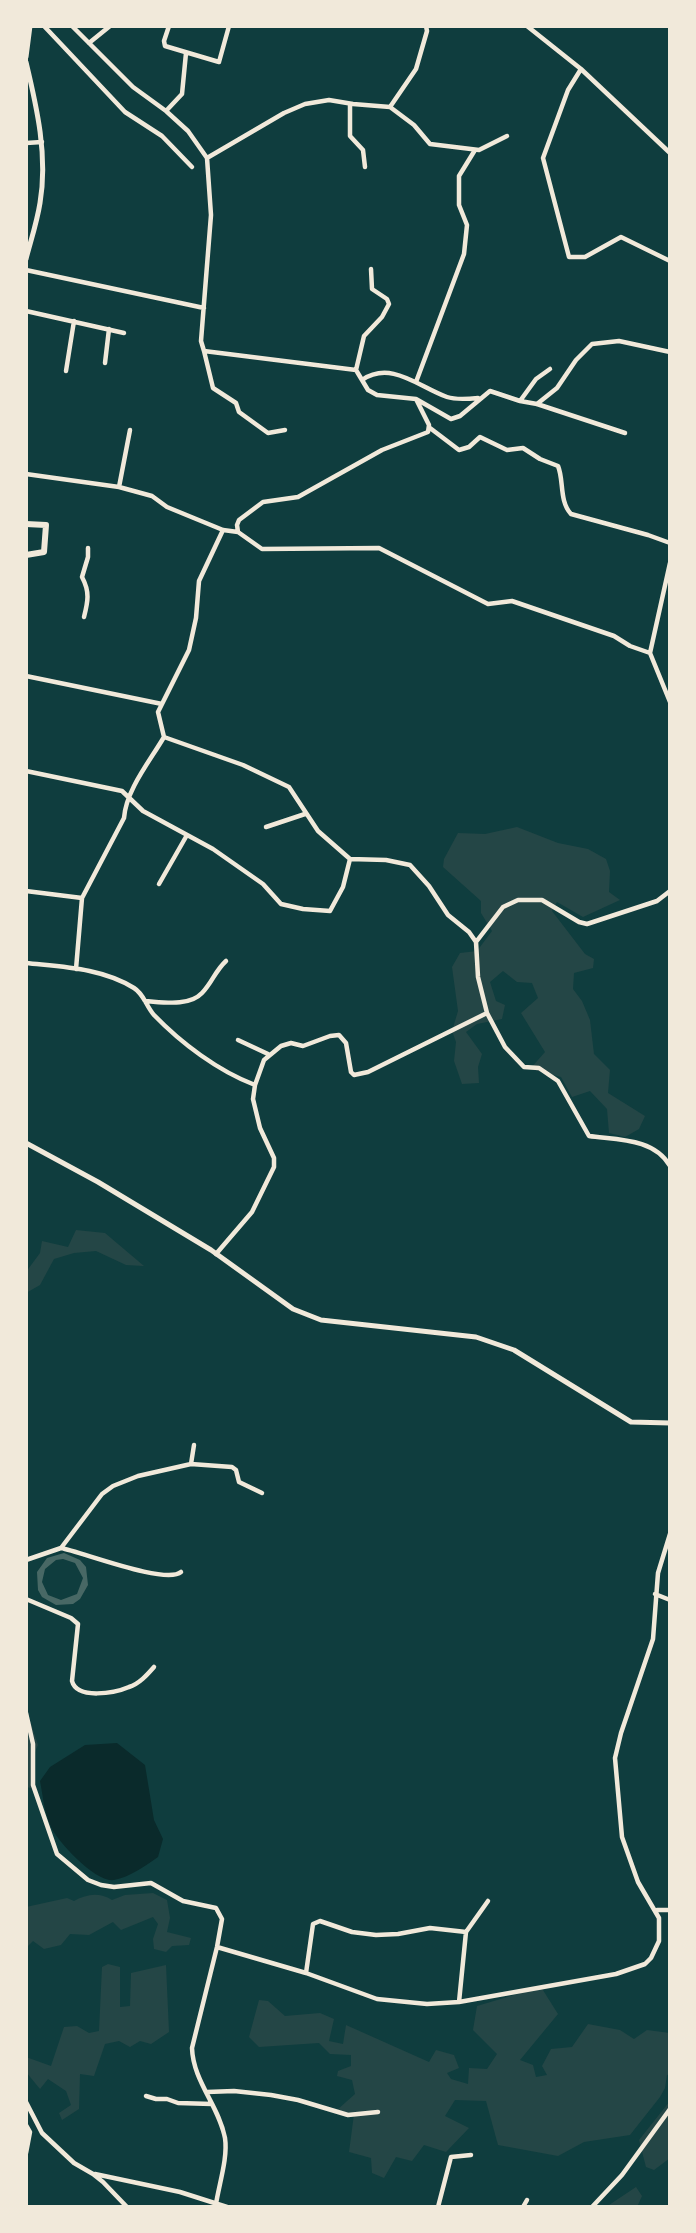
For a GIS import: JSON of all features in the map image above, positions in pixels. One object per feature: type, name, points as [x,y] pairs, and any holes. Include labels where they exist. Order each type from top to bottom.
[{"type":"main road","points":[[26,524],[46,525],[44,552],[26,555]]},
{"type":"street","points":[[26,57],[30,26]]},
{"type":"street","points":[[44,26],[125,112],[162,136],[192,167]]},
{"type":"street","points":[[72,26],[133,87],[166,111],[188,131],[207,158],[211,215],[201,341],[213,388],[236,403],[239,412],[268,433],[285,430]]},
{"type":"street","points":[[89,43],[110,26]]},
{"type":"street","points":[[169,26],[164,45],[219,62],[229,26]]},
{"type":"street","points":[[390,107],[416,69],[428,31],[426,26]]},
{"type":"street","points":[[527,26],[581,69],[670,153]]},
{"type":"street","points":[[166,111],[182,94],[186,53]]},
{"type":"street","points":[[26,62],[42,142],[43,176],[40,203],[26,259]]},
{"type":"street","points":[[581,69],[568,90],[543,158],[569,257],[585,257],[621,236],[670,261]]},
{"type":"street","points":[[207,158],[284,113],[305,104],[329,100],[350,104],[390,107],[414,125],[430,144],[478,150],[507,136]]},
{"type":"street","points":[[350,104],[350,136],[363,150],[365,166]]},
{"type":"street","points":[[26,143],[42,142]]},
{"type":"street","points":[[416,382],[464,254],[467,225],[459,205],[459,176],[475,150]]},
{"type":"street","points":[[371,269],[372,289],[387,299],[389,304],[382,317],[364,336],[356,370],[368,390],[377,394],[416,399],[451,419],[460,416],[478,398],[490,391],[520,401],[537,404],[625,433]]},
{"type":"street","points":[[26,270],[204,308]]},
{"type":"street","points":[[26,311],[124,333]]},
{"type":"street","points":[[66,371],[74,321]]},
{"type":"street","points":[[105,363],[109,329]]},
{"type":"street","points":[[537,404],[557,388],[576,360],[592,344],[602,341],[619,341],[670,352]]},
{"type":"street","points":[[204,351],[356,370]]},
{"type":"street","points":[[520,401],[536,378],[550,369]]},
{"type":"street","points":[[362,380],[379,372],[392,373],[451,398],[478,398]]},
{"type":"street","points":[[416,399],[430,428],[459,450],[470,447],[480,437],[507,450],[524,448],[540,459],[558,466],[565,501],[571,514],[670,543]]},
{"type":"street","points":[[238,532],[237,525],[239,520],[263,502],[298,497],[382,450],[426,433],[430,428]]},
{"type":"street","points":[[119,487],[130,430]]},
{"type":"street","points":[[26,474],[119,487],[152,496],[166,507],[223,530],[238,532],[262,548],[379,548],[488,604],[512,601],[614,636],[630,646],[650,653]]},
{"type":"street","points":[[76,969],[82,898],[124,818],[128,799],[164,737],[158,712],[189,650],[196,618],[199,582],[223,530]]},
{"type":"street","points":[[84,617],[89,599],[88,588],[82,577],[88,557],[88,548]]},
{"type":"street","points":[[670,563],[650,653],[670,702]]},
{"type":"street","points":[[26,676],[162,704]]},
{"type":"street","points":[[164,737],[243,765],[284,784],[292,791],[305,814],[318,831],[350,859],[386,860],[410,865],[429,886],[448,915],[469,932],[476,942],[478,977],[487,1013],[505,1047],[524,1067],[539,1068],[558,1082],[589,1136],[642,1143],[666,1159],[670,1166]]},
{"type":"street","points":[[26,771],[122,791],[128,799],[143,811],[213,849],[262,884],[281,904],[327,912],[332,909],[343,887],[350,859]]},
{"type":"street","points":[[266,827],[305,814]]},
{"type":"street","points":[[159,884],[187,835]]},
{"type":"street","points":[[476,942],[503,907],[518,900],[542,900],[579,922],[590,924],[657,901],[670,890]]},
{"type":"street","points":[[26,891],[82,898]]},
{"type":"street","points":[[145,1001],[173,1003],[195,998],[203,992],[217,970],[226,961]]},
{"type":"street","points":[[26,963],[96,971],[130,986],[141,994],[153,1014],[185,1042],[224,1070],[255,1085]]},
{"type":"street","points":[[216,1254],[244,1223],[274,1167],[274,1158],[256,1113],[255,1085],[268,1054],[286,1044],[303,1046],[330,1036],[339,1035],[346,1043],[351,1072],[356,1075],[368,1072],[487,1013]]},
{"type":"street","points":[[238,1040],[268,1054]]},
{"type":"street","points":[[26,1143],[98,1182],[216,1254],[293,1309],[320,1320],[476,1338],[514,1350],[631,1422],[670,1423]]},
{"type":"street","points":[[191,1464],[194,1445]]},
{"type":"street","points":[[26,1560],[61,1548],[102,1494],[113,1486],[138,1476],[191,1464],[232,1467],[239,1482],[262,1493]]},
{"type":"street","points":[[217,1947],[306,1973],[387,2001],[439,2004],[459,2002],[636,1969],[651,1958],[659,1941],[660,1924],[657,1910],[638,1882],[622,1837],[615,1758],[621,1733],[653,1639],[658,1573],[670,1534]]},
{"type":"street","points":[[61,1548],[94,1559],[162,1575],[173,1575],[181,1572]]},
{"type":"street","points":[[655,1594],[670,1600]]},
{"type":"street","points":[[26,1598],[71,1618],[78,1624],[72,1681],[75,1689],[82,1693],[107,1692],[129,1688],[146,1676],[154,1667]]},
{"type":"street","points":[[26,1713],[33,1744],[33,1785],[57,1854],[88,1880],[101,1885],[114,1888],[150,1883],[183,1901],[216,1908],[221,1913],[222,1919],[217,1947],[192,2048],[192,2062],[212,2104],[226,2144],[216,2204]]},
{"type":"street","points":[[459,2002],[466,1932],[488,1901]]},
{"type":"street","points":[[657,1910],[670,1910]]},
{"type":"street","points":[[306,1973],[313,1924],[316,1922],[320,1921],[352,1932],[376,1935],[398,1934],[430,1928],[466,1932]]},
{"type":"street","points":[[207,2092],[234,2091],[271,2095],[298,2100],[337,2113],[358,2114],[378,2112]]},
{"type":"street","points":[[146,2096],[156,2099],[167,2099],[178,2103],[212,2104]]},
{"type":"street","points":[[26,2102],[42,2133],[74,2163],[93,2174],[127,2207]]},
{"type":"street","points":[[592,2207],[622,2175],[670,2109]]},
{"type":"street","points":[[26,2126],[30,2132],[30,2140],[26,2153]]},
{"type":"street","points":[[438,2207],[451,2157],[471,2155]]},
{"type":"street","points":[[93,2174],[180,2192],[227,2207]]},
{"type":"street","points":[[523,2207],[527,2200]]},
{"type":"shaded area","points":[[517,827],[558,843],[588,849],[606,859],[610,871],[609,892],[620,900],[583,917],[557,902],[552,911],[585,954],[594,959],[593,968],[574,973],[573,989],[582,1001],[590,1020],[594,1054],[610,1070],[608,1093],[645,1116],[639,1129],[625,1137],[609,1133],[607,1109],[590,1091],[572,1097],[561,1077],[530,1069],[545,1052],[521,1013],[538,998],[532,983],[517,982],[503,971],[490,982],[496,1001],[505,1005],[502,1019],[477,1024],[466,1032],[482,1054],[478,1067],[479,1083],[462,1084],[454,1061],[456,1042],[452,1031],[458,1011],[452,967],[460,953],[477,951],[492,931],[481,913],[481,901],[443,867],[444,859],[458,833],[485,834]]},
{"type":"shaded area","points":[[76,1230],[105,1233],[144,1266],[126,1265],[96,1251],[74,1253],[54,1259],[40,1285],[26,1293],[26,1272],[40,1253],[42,1241],[68,1247]]},
{"type":"shaded area","points":[[26,1709],[38,1745],[31,1788],[26,1787]]},
{"type":"shaded area","points":[[117,1743],[145,1765],[154,1820],[163,1839],[158,1857],[132,1874],[114,1880],[106,1879],[88,1869],[55,1834],[47,1816],[40,1781],[50,1767],[85,1745]]},
{"type":"shaded area","points":[[153,1893],[167,1900],[170,1918],[167,1932],[191,1938],[189,1945],[172,1946],[166,1952],[154,1949],[153,1939],[158,1924],[153,1917],[121,1930],[113,1922],[89,1935],[70,1934],[61,1945],[44,1949],[33,1941],[26,1948],[26,1907],[67,1898],[74,1901],[93,1895],[107,1897],[112,1900],[125,1895]]},
{"type":"shaded area","points":[[108,1964],[120,1967],[120,2007],[130,2006],[131,1973],[166,1965],[169,2032],[151,2044],[140,2041],[130,2047],[119,2041],[105,2044],[94,2076],[80,2074],[79,2109],[62,2120],[59,2113],[71,2105],[66,2091],[48,2079],[40,2089],[26,2072],[26,2057],[51,2066],[64,2027],[77,2026],[89,2033],[99,2031],[102,1967]]},
{"type":"shaded area","points":[[541,1987],[558,2014],[520,2060],[533,2065],[536,2077],[547,2075],[542,2066],[551,2049],[572,2047],[588,2024],[620,2030],[634,2039],[647,2030],[670,2033],[670,2074],[667,2075],[665,2088],[630,2135],[584,2142],[558,2156],[498,2145],[486,2101],[455,2100],[445,2116],[469,2128],[446,2152],[424,2145],[412,2161],[396,2157],[384,2178],[372,2173],[371,2158],[349,2152],[354,2114],[337,2110],[355,2094],[352,2080],[337,2076],[338,2071],[351,2066],[351,2055],[330,2054],[319,2043],[259,2047],[249,2037],[259,2000],[268,2001],[285,2016],[320,2013],[334,2019],[329,2041],[343,2044],[346,2025],[429,2062],[436,2050],[454,2055],[459,2068],[447,2073],[451,2079],[468,2084],[469,2068],[487,2069],[497,2054],[473,2030],[477,2006]]},
{"type":"shaded area","points":[[670,2101],[670,2158],[654,2170],[646,2167],[639,2140]]},
{"type":"shaded area","points":[[636,2187],[642,2196],[637,2207],[606,2207]]},
{"type":"building","points":[[64,1553],[80,1560],[86,1567],[88,1585],[80,1599],[73,1604],[56,1605],[42,1597],[38,1590],[37,1572],[47,1558]],"holes":[[[63,1559],[75,1563],[83,1578],[77,1594],[61,1600],[48,1595],[42,1582],[45,1569],[56,1560]]]}]
